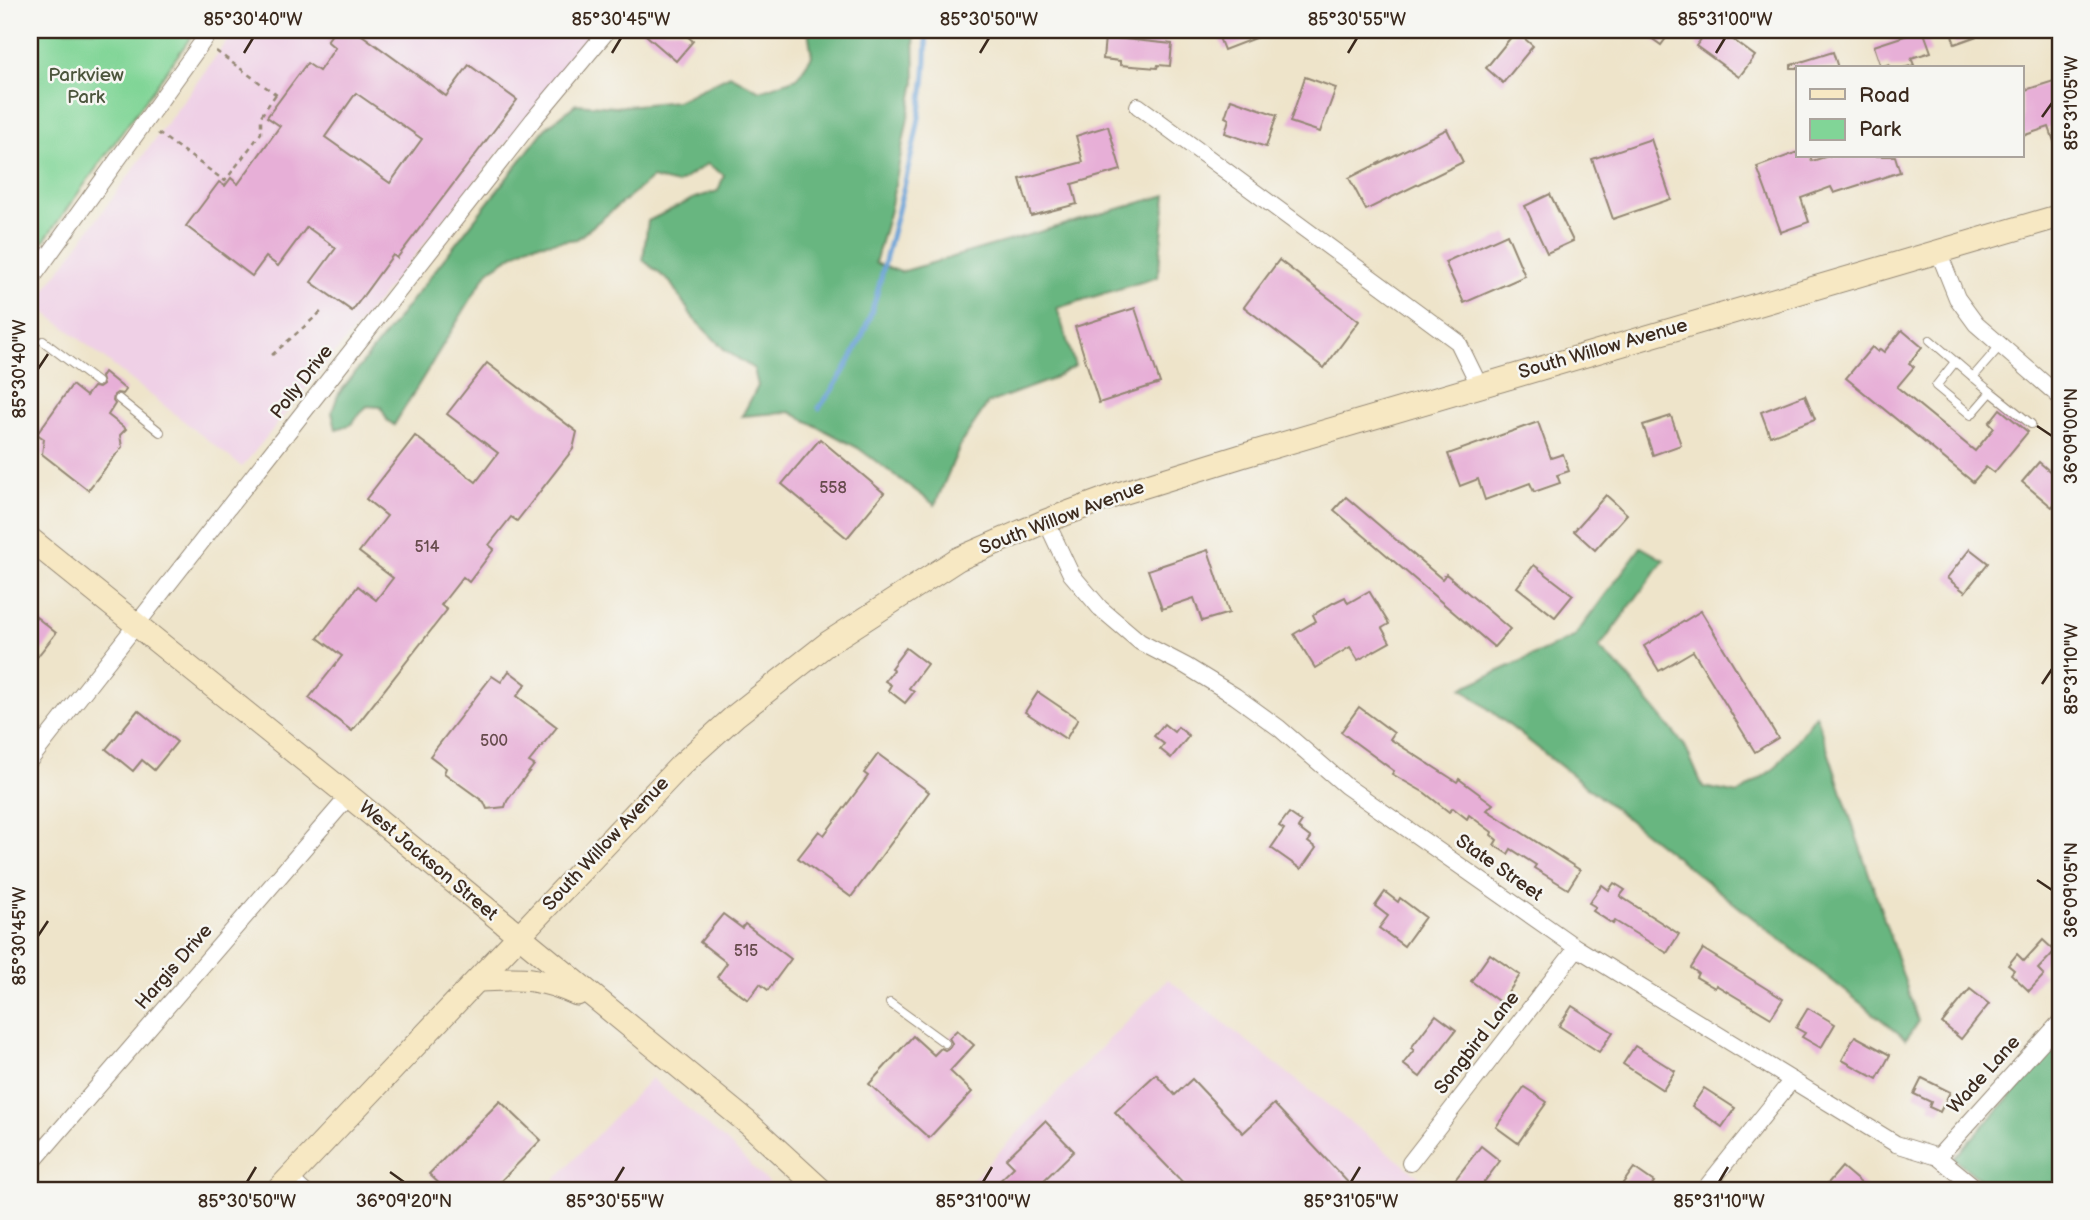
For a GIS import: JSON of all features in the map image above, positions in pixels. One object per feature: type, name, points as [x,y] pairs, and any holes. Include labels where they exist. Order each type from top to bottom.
[{"type":"main road","name":"South Willow Avenue","points":[[293,1185],[478,980],[681,765],[734,716],[828,643],[958,559],[1046,522],[1155,483],[1479,385],[2060,216]]},
{"type":"main road","name":"West Jackson Street","points":[[30,539],[748,1123],[821,1190]]},
{"type":"main road","points":[[478,980],[523,978],[549,981],[602,1005]]},
{"type":"street","points":[[30,281],[211,30]]},
{"type":"street","name":"Polly Drive","points":[[30,760],[533,120],[608,30]]},
{"type":"street","points":[[1138,106],[1458,342],[1479,385]]},
{"type":"street","points":[[1939,253],[1957,298],[1976,324],[2060,397]]},
{"type":"street","name":"State Street","points":[[1046,522],[1071,574],[1100,608],[1140,642],[1235,696],[1279,728],[1346,786],[1577,948],[1896,1144],[1938,1157],[1978,1190]]},
{"type":"street","name":"Hargis Drive","points":[[30,1165],[349,796]]},
{"type":"street","name":"Songbird Lane","points":[[1410,1163],[1577,948]]},
{"type":"street","name":"Wade Lane","points":[[1938,1157],[2060,1022]]},
{"type":"street","points":[[1704,1190],[1791,1080]]},
{"type":"lane","points":[[1930,340],[2031,424]]},
{"type":"lane","points":[[43,341],[97,382]]},
{"type":"lane","points":[[1973,377],[2000,346]]},
{"type":"lane","points":[[1955,362],[1936,386],[1971,415],[1991,391]]},
{"type":"lane","points":[[119,400],[160,432]]},
{"type":"lane","points":[[890,1003],[945,1043]]},
{"type":"path","points":[[214,49],[281,98]]},
{"type":"path","points":[[155,131],[225,181],[261,133],[261,116],[276,94]]},
{"type":"path","points":[[272,355],[322,311]]},
{"type":"shaded area","points":[[235,30],[599,30],[242,467],[35,304]]},
{"type":"shaded area","points":[[1168,979],[1436,1190],[962,1190]]},
{"type":"shaded area","points":[[651,1078],[726,1141],[776,1190],[545,1190]]},
{"type":"green space","name":"Parkview Park","points":[[30,30],[196,30],[30,260]]},
{"type":"green space","points":[[808,30],[914,30],[915,82],[890,210],[875,263],[901,272],[1166,195],[1158,277],[1057,308],[1075,366],[1050,380],[988,403],[961,443],[935,505],[858,448],[790,412],[742,416],[758,386],[754,369],[725,350],[694,319],[670,282],[643,260],[648,221],[695,198],[718,191],[724,175],[707,164],[677,184],[652,178],[577,239],[529,245],[488,271],[394,425],[387,420],[381,407],[367,406],[350,425],[336,429],[332,412],[338,395],[545,129],[576,104],[615,107],[677,101],[730,75],[760,91],[797,78],[812,56]]},
{"type":"green space","points":[[1641,547],[1664,560],[1599,648],[1625,673],[1685,746],[1703,787],[1738,794],[1775,768],[1816,715],[1918,1021],[1906,1039],[1462,688],[1574,637]]},
{"type":"green space","points":[[2060,1043],[2060,1190],[1992,1190],[1954,1158]]},
{"type":"building","points":[[335,30],[355,30],[446,96],[469,65],[517,100],[397,258],[393,255],[352,311],[311,282],[336,248],[307,227],[278,266],[266,257],[252,276],[186,226],[219,182],[225,186],[231,178],[238,184],[280,126],[267,117],[307,63],[319,71],[335,48],[327,41]],"holes":[[[356,93],[422,139],[390,183],[325,137]]]},
{"type":"building","points":[[640,30],[680,30],[693,41],[676,61]]},
{"type":"building","points":[[1216,30],[1273,30],[1273,31],[1224,50]]},
{"type":"building","points":[[1640,30],[1672,30],[1661,45]]},
{"type":"building","points":[[1708,30],[1720,30],[1755,56],[1739,77],[1696,46]]},
{"type":"building","points":[[1923,30],[1931,52],[1911,58],[1914,65],[1881,66],[1874,46]]},
{"type":"building","points":[[1950,30],[1990,30],[1991,31],[1955,44]]},
{"type":"building","points":[[1516,31],[1533,46],[1503,83],[1486,68]]},
{"type":"building","points":[[1105,37],[1172,44],[1170,66],[1158,65],[1157,68],[1120,65],[1120,61],[1103,59]]},
{"type":"building","points":[[1833,52],[1837,66],[1791,68],[1791,65]]},
{"type":"building","points":[[1305,77],[1336,88],[1320,132],[1290,122]]},
{"type":"building","points":[[2060,79],[2060,152],[2058,153],[2049,127],[2024,135],[2024,90]]},
{"type":"building","points":[[1231,99],[1277,115],[1266,147],[1225,133],[1229,119],[1225,117]]},
{"type":"building","points":[[1108,126],[1121,170],[1072,184],[1077,204],[1031,216],[1020,179],[1083,162],[1076,136]]},
{"type":"building","points":[[1447,129],[1463,162],[1366,210],[1349,178]]},
{"type":"building","points":[[1651,139],[1671,199],[1613,219],[1592,159]]},
{"type":"building","points":[[1796,153],[1796,158],[1811,158],[1812,161],[1822,158],[1896,158],[1900,172],[1834,193],[1831,187],[1801,198],[1809,222],[1781,232],[1757,167]]},
{"type":"building","points":[[1550,194],[1573,241],[1547,253],[1525,206]]},
{"type":"building","points":[[1507,234],[1525,276],[1464,303],[1445,262]]},
{"type":"building","points":[[1279,260],[1359,321],[1324,368],[1244,307]]},
{"type":"building","points":[[1135,308],[1160,383],[1099,403],[1075,327]]},
{"type":"building","points":[[1902,330],[1922,347],[1909,363],[1914,367],[1897,387],[1975,451],[1994,428],[1989,423],[2000,409],[2028,432],[1994,473],[1986,467],[1973,482],[1846,378],[1872,347],[1878,352],[1880,349],[1884,352]]},
{"type":"building","points":[[487,363],[577,432],[573,449],[517,521],[511,517],[489,545],[494,549],[469,582],[463,577],[441,605],[447,610],[352,731],[309,698],[342,656],[318,638],[358,586],[376,600],[393,578],[359,552],[387,516],[366,499],[415,436],[476,482],[498,453],[447,414]]},
{"type":"building","points":[[104,372],[126,390],[123,394],[114,395],[115,404],[108,415],[126,429],[120,435],[122,447],[88,490],[42,454],[44,439],[37,434],[72,385],[86,396],[93,387],[99,388],[103,385],[101,377]]},
{"type":"building","points":[[1805,395],[1815,419],[1770,436],[1761,412]]},
{"type":"building","points":[[1671,416],[1681,445],[1653,455],[1643,425]]},
{"type":"building","points":[[1538,422],[1551,458],[1563,454],[1569,471],[1557,475],[1560,483],[1534,492],[1530,483],[1485,500],[1478,479],[1460,486],[1448,454]]},
{"type":"building","points":[[820,439],[884,493],[847,538],[782,484]]},
{"type":"building","points":[[2039,462],[2060,480],[2060,496],[2052,507],[2022,482]]},
{"type":"building","points":[[1606,495],[1627,514],[1595,550],[1574,531]]},
{"type":"building","points":[[1346,497],[1442,579],[1446,574],[1510,629],[1494,647],[1334,510]]},
{"type":"building","points":[[1970,549],[1988,563],[1965,592],[1947,578]]},
{"type":"building","points":[[1208,550],[1229,613],[1202,621],[1194,598],[1162,609],[1148,570]]},
{"type":"building","points":[[1534,565],[1573,595],[1555,617],[1517,587]]},
{"type":"building","points":[[1369,591],[1389,624],[1382,628],[1390,642],[1358,660],[1350,647],[1315,668],[1294,634],[1316,621],[1313,615],[1333,603],[1345,597],[1348,603]]},
{"type":"building","points":[[1701,611],[1778,738],[1755,752],[1693,651],[1659,671],[1644,646]]},
{"type":"building","points":[[30,612],[56,633],[30,666]]},
{"type":"building","points":[[906,648],[927,664],[909,688],[914,692],[905,703],[888,690],[891,685],[885,681]]},
{"type":"building","points":[[509,671],[526,684],[517,696],[557,727],[529,762],[534,765],[505,807],[487,809],[484,802],[444,773],[446,768],[430,756],[492,676],[501,682]]},
{"type":"building","points":[[1038,692],[1078,719],[1066,739],[1025,712]]},
{"type":"building","points":[[1359,707],[1394,733],[1390,739],[1457,782],[1459,779],[1493,804],[1487,810],[1580,870],[1568,889],[1534,868],[1536,865],[1511,849],[1508,854],[1494,845],[1497,840],[1491,835],[1492,832],[1469,815],[1467,819],[1453,808],[1449,812],[1425,793],[1392,774],[1394,771],[1341,732]]},
{"type":"building","points":[[138,710],[177,742],[154,770],[142,760],[133,771],[106,749]]},
{"type":"building","points":[[1164,724],[1174,732],[1178,727],[1189,736],[1171,758],[1160,749],[1164,744],[1154,736]]},
{"type":"building","points":[[878,754],[929,792],[851,897],[798,858],[819,831],[824,835],[868,776],[864,773]]},
{"type":"building","points":[[1289,813],[1302,822],[1298,828],[1311,838],[1308,842],[1316,848],[1301,869],[1271,848],[1284,829],[1279,826]]},
{"type":"building","points":[[1614,883],[1625,890],[1620,896],[1679,934],[1667,953],[1615,921],[1613,924],[1593,911],[1596,907],[1589,903],[1602,885],[1609,890]]},
{"type":"building","points":[[1385,892],[1398,902],[1400,898],[1425,917],[1404,946],[1379,928],[1388,916],[1375,906]]},
{"type":"building","points":[[723,914],[742,928],[745,924],[791,959],[768,990],[760,984],[748,1000],[717,977],[727,963],[700,942]]},
{"type":"building","points":[[2043,940],[2055,951],[2038,969],[2044,975],[2029,991],[2011,974],[2014,970],[2008,965],[2017,954],[2024,961]]},
{"type":"building","points":[[1703,949],[1783,999],[1771,1018],[1716,985],[1715,988],[1696,977],[1698,973],[1691,968]]},
{"type":"building","points":[[1490,954],[1520,975],[1501,1003],[1471,981]]},
{"type":"building","points":[[1970,989],[1989,1004],[1961,1039],[1942,1023]]},
{"type":"building","points":[[1572,1006],[1613,1032],[1599,1052],[1559,1026]]},
{"type":"building","points":[[1808,1008],[1835,1024],[1821,1048],[1802,1037],[1805,1033],[1796,1028]]},
{"type":"building","points":[[1436,1015],[1456,1030],[1420,1077],[1403,1064],[1414,1050],[1411,1048]]},
{"type":"building","points":[[957,1030],[974,1045],[950,1071],[972,1092],[929,1138],[869,1084],[913,1036],[934,1055],[941,1048],[945,1050],[950,1047],[952,1043],[949,1038]]},
{"type":"building","points":[[1855,1036],[1890,1055],[1877,1079],[1842,1060]]},
{"type":"building","points":[[1635,1046],[1675,1071],[1663,1090],[1623,1064]]},
{"type":"building","points":[[1156,1074],[1175,1095],[1192,1079],[1243,1133],[1274,1104],[1355,1190],[1190,1190],[1115,1112]]},
{"type":"building","points":[[1922,1078],[1950,1092],[1940,1112],[1929,1107],[1931,1102],[1914,1094]]},
{"type":"building","points":[[1524,1087],[1547,1102],[1518,1143],[1496,1127]]},
{"type":"building","points":[[1704,1088],[1735,1108],[1722,1127],[1692,1106]]},
{"type":"building","points":[[500,1101],[541,1140],[492,1190],[446,1190],[429,1174]]},
{"type":"building","points":[[1045,1121],[1074,1151],[1034,1190],[990,1190],[1014,1167],[1006,1159]]},
{"type":"building","points":[[1481,1146],[1500,1161],[1478,1190],[1458,1190],[1451,1185]]},
{"type":"building","points":[[1842,1167],[1869,1190],[1822,1190]]},
{"type":"building","points":[[1634,1168],[1654,1182],[1648,1190],[1618,1190]]},
{"type":"waterway","points":[[819,408],[854,354],[875,300],[916,136],[924,81],[926,30]]}]
